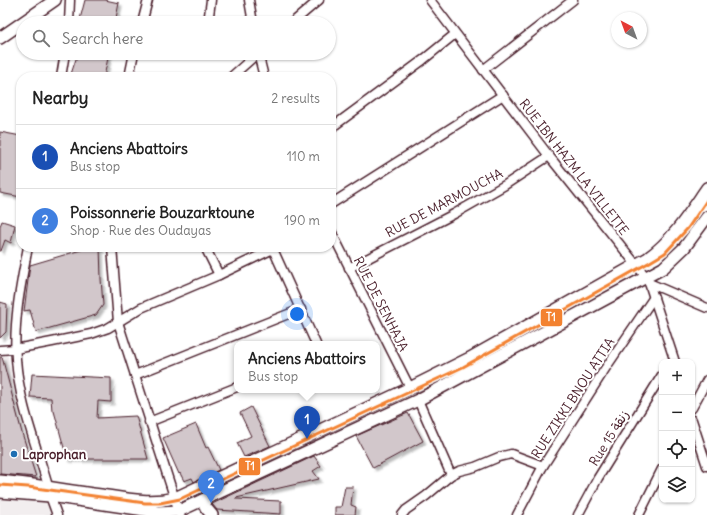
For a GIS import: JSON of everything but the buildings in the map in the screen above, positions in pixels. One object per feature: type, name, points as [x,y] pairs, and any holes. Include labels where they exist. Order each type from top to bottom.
[{"type":"street","points":[[31,16],[54,0]]},
{"type":"street","points":[[69,16],[70,0]]},
{"type":"street","points":[[144,16],[148,0]]},
{"type":"street","points":[[209,16],[211,0]]},
{"type":"street","points":[[249,0],[252,16]]},
{"type":"street","points":[[300,16],[319,0]]},
{"type":"street","name":"RUE IBN HAZM LA VILLETTE","points":[[430,0],[548,156],[647,280],[654,297],[673,359]]},
{"type":"street","points":[[484,70],[573,0]]},
{"type":"street","points":[[0,38],[16,27]]},
{"type":"street","points":[[336,124],[423,60],[455,34]]},
{"type":"street","points":[[62,72],[64,60]]},
{"type":"street","points":[[130,72],[133,60]]},
{"type":"street","points":[[237,72],[250,60]]},
{"type":"street","points":[[260,60],[263,72]]},
{"type":"street","points":[[336,201],[503,95]]},
{"type":"street","name":"RUE DE MARMOUCHA","points":[[349,268],[454,214],[505,185],[548,156]]},
{"type":"street","points":[[0,492],[49,491],[157,502],[175,498],[410,388],[470,358],[636,265],[660,250],[674,235],[707,188]]},
{"type":"street","points":[[0,481],[158,512],[179,513],[199,502],[418,400],[647,280],[675,258],[707,217]]},
{"type":"street","name":"RUE DE SENHAJA","points":[[336,241],[410,388]]},
{"type":"street","points":[[27,252],[18,303],[15,349],[21,396],[27,421],[57,515]]},
{"type":"street","points":[[112,252],[118,322],[179,513]]},
{"type":"street","points":[[208,252],[219,275]]},
{"type":"street","points":[[0,350],[15,349],[91,334],[108,328],[140,308],[219,275],[265,252]]},
{"type":"street","points":[[275,252],[315,341]]},
{"type":"street","points":[[647,280],[707,308]]},
{"type":"street","name":"RUE ZIKKI BNOU ATTIA","points":[[517,515],[543,466],[605,369],[654,297]]},
{"type":"street","points":[[135,374],[301,309]]},
{"type":"street","name":"Rue 15 زنقة","points":[[578,515],[598,478],[659,380]]},
{"type":"street","points":[[695,402],[707,380]]},
{"type":"street","points":[[150,422],[234,388]]},
{"type":"street","points":[[418,400],[450,475]]},
{"type":"street","points":[[695,426],[703,443],[707,466]]},
{"type":"street","points":[[402,515],[406,510],[426,496],[450,475],[475,467],[498,456],[511,454],[543,466]]},
{"type":"street","points":[[639,515],[659,475]]},
{"type":"street","points":[[199,502],[200,512],[205,515]]},
{"type":"street","points":[[199,502],[212,515]]},
{"type":"shaded area","points":[[0,356],[8,356],[22,433],[36,477],[60,515],[0,515]]},
{"type":"transit line","name":"T1","points":[[0,485],[28,487],[145,503],[160,503],[180,499],[463,367],[650,262],[665,253],[688,228],[707,200]]},
{"type":"place","name":"Anciens Abattoirs","points":[[307,439]]},
{"type":"place","name":"Laprophan","points":[[14,454]]},
{"type":"place","name":"Poissonnerie Bouzarktoune","points":[[211,503]]}]
